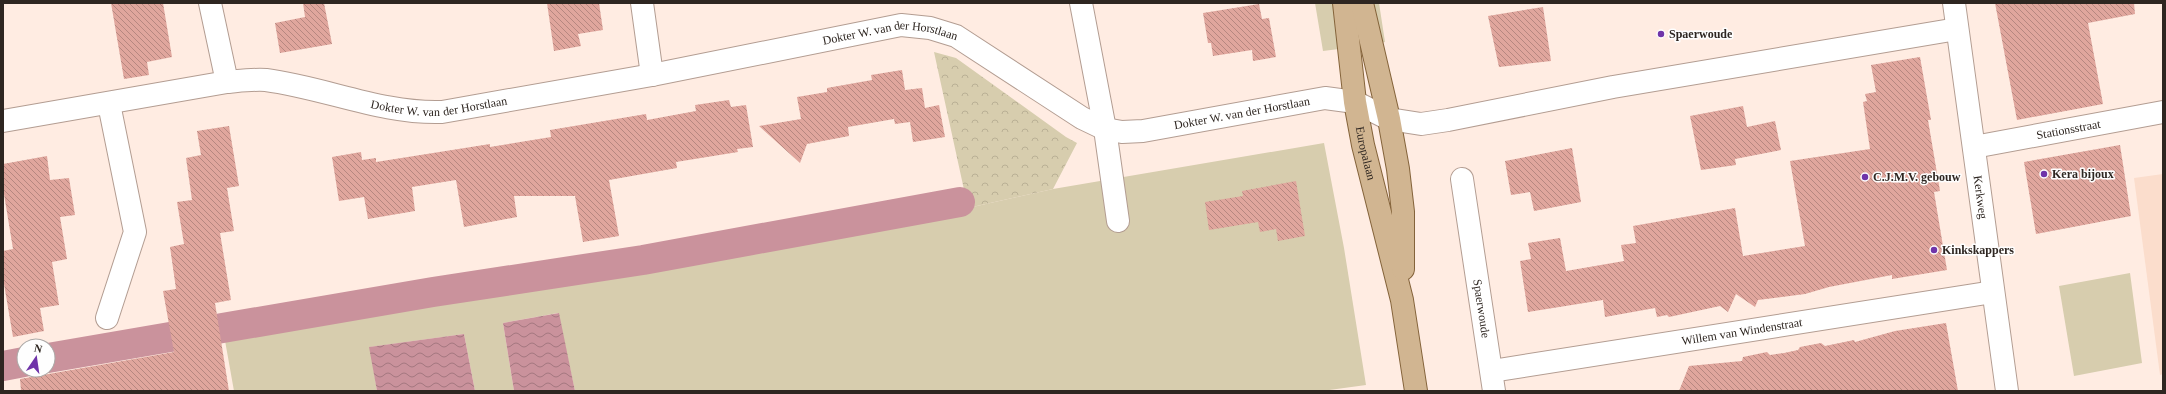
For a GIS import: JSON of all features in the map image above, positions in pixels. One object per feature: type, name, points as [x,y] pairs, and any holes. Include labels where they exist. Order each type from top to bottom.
[{"type":"main road","name":"Europalaan","points":[[1344,3],[1355,102],[1363,145],[1402,300],[1416,391]]},
{"type":"main road","name":"Europalaan","points":[[1362,3],[1383,115],[1404,212],[1402,300]]},
{"type":"street","points":[[210,3],[227,82]]},
{"type":"street","points":[[642,3],[652,75]]},
{"type":"street","points":[[1081,3],[1106,129],[1118,221]]},
{"type":"street","name":"Kerkweg","points":[[1954,3],[2007,391]]},
{"type":"street","name":"Dokter W. van der Horstlaan","points":[[3,121],[109,104],[227,82],[264,80],[305,87],[391,109],[421,113],[442,112],[513,101],[652,75],[901,25],[919,25],[956,36],[1082,118],[1106,129],[1122,132],[1143,131],[1325,98],[1355,102],[1383,115]]},
{"type":"street","points":[[1383,115],[1420,124],[1448,120],[1613,87],[1957,29]]},
{"type":"street","points":[[107,318],[135,232],[109,104]]},
{"type":"street","name":"Stationsstraat","points":[[1974,147],[2163,112]]},
{"type":"street","name":"Spaerwoude","points":[[1462,179],[1493,381]]},
{"type":"street","name":"Willem van Windenstraat","points":[[1493,381],[1993,292]]},
{"type":"shaded area","points":[[2163,174],[2163,374],[2160,375],[2134,178]]},
{"type":"green space","points":[[1315,3],[1336,3],[1339,49],[1323,51]]},
{"type":"green space","points":[[1371,3],[1379,3],[1385,42],[1381,43]]},
{"type":"green space","points":[[934,52],[956,58],[1066,137],[1077,143],[1053,189],[968,208]]},
{"type":"green space","points":[[1324,143],[1344,248],[1366,385],[1322,391],[575,391],[558,313],[503,323],[514,391],[475,391],[464,334],[370,347],[377,391],[234,391],[224,335],[721,254],[968,208],[1053,189]]},
{"type":"green space","points":[[2130,273],[2142,363],[2074,376],[2059,286]]},
{"type":"water","points":[[559,313],[575,391],[514,391],[503,323]]},
{"type":"water","points":[[464,334],[475,391],[377,391],[369,347]]},
{"type":"building","points":[[111,3],[163,3],[172,57],[147,62],[149,75],[124,79]]},
{"type":"building","points":[[303,3],[324,3],[332,44],[280,53],[275,23],[305,17]]},
{"type":"building","points":[[547,3],[599,3],[603,30],[578,34],[581,46],[554,51]]},
{"type":"building","points":[[1995,3],[2134,3],[2135,14],[2088,23],[2103,104],[2017,120]]},
{"type":"building","points":[[1259,4],[1262,19],[1269,18],[1276,57],[1253,61],[1252,50],[1213,56],[1211,43],[1208,43],[1203,13]]},
{"type":"building","points":[[1543,7],[1551,61],[1499,67],[1488,16]]},
{"type":"building","points":[[1920,57],[1931,120],[1928,120],[1940,191],[1934,192],[1947,270],[1892,279],[1892,275],[1829,287],[1805,294],[1758,300],[1755,307],[1736,294],[1728,312],[1720,306],[1669,317],[1667,315],[1657,317],[1655,308],[1605,317],[1603,300],[1528,312],[1520,261],[1531,259],[1528,243],[1560,238],[1566,271],[1624,261],[1621,245],[1636,243],[1633,226],[1735,208],[1743,256],[1805,246],[1790,161],[1870,149],[1863,102],[1867,101],[1865,94],[1876,92],[1871,65]]},
{"type":"building","points":[[902,70],[905,90],[922,88],[925,108],[939,105],[945,137],[913,142],[910,122],[895,124],[894,119],[848,127],[849,136],[807,144],[800,163],[759,126],[801,119],[797,97],[827,92],[827,88],[872,80],[871,75]]},
{"type":"building","points":[[729,100],[731,107],[746,105],[753,147],[737,149],[738,152],[676,162],[677,168],[609,180],[619,236],[583,242],[575,196],[514,196],[517,217],[464,227],[456,180],[412,187],[415,211],[368,219],[364,197],[339,201],[332,157],[361,152],[362,160],[376,158],[376,162],[490,144],[490,147],[551,137],[550,130],[646,114],[647,120],[696,111],[695,105]]},
{"type":"building","points":[[1743,106],[1747,127],[1775,121],[1781,150],[1735,159],[1736,165],[1701,170],[1690,116]]},
{"type":"building","points":[[229,126],[239,186],[227,188],[234,231],[220,233],[231,300],[215,303],[229,391],[21,391],[20,379],[56,378],[56,373],[174,352],[163,291],[176,289],[170,247],[184,244],[177,202],[192,200],[186,158],[201,155],[197,131]]},
{"type":"building","points":[[2120,145],[2131,216],[2036,234],[2024,162]]},
{"type":"building","points":[[1572,148],[1581,202],[1534,211],[1530,192],[1511,195],[1505,161]]},
{"type":"building","points":[[47,156],[50,180],[69,178],[75,215],[60,217],[67,259],[52,262],[59,305],[40,308],[44,331],[13,337],[3,278],[3,251],[13,249],[3,188],[3,164]]},
{"type":"building","points":[[1296,181],[1305,236],[1278,241],[1276,229],[1260,232],[1258,222],[1209,230],[1205,202],[1243,196],[1242,191]]},
{"type":"building","points":[[1946,323],[1958,391],[1679,391],[1689,366],[1742,361],[1743,357],[1767,352],[1770,355],[1798,350],[1800,347],[1821,343],[1825,346],[1854,340],[1855,342],[1895,331]]},
{"type":"waterway","points":[[56,357],[433,292],[643,260],[960,202]]},
{"type":"waterway","points":[[3,366],[16,364]]},
{"type":"place","name":"Spaerwoude","points":[[1661,34]]},
{"type":"place","name":"Kera bijoux","points":[[2044,174]]},
{"type":"place","name":"C.J.M.V. gebouw","points":[[1865,177]]},
{"type":"place","name":"Kinkskappers","points":[[1934,250]]}]
